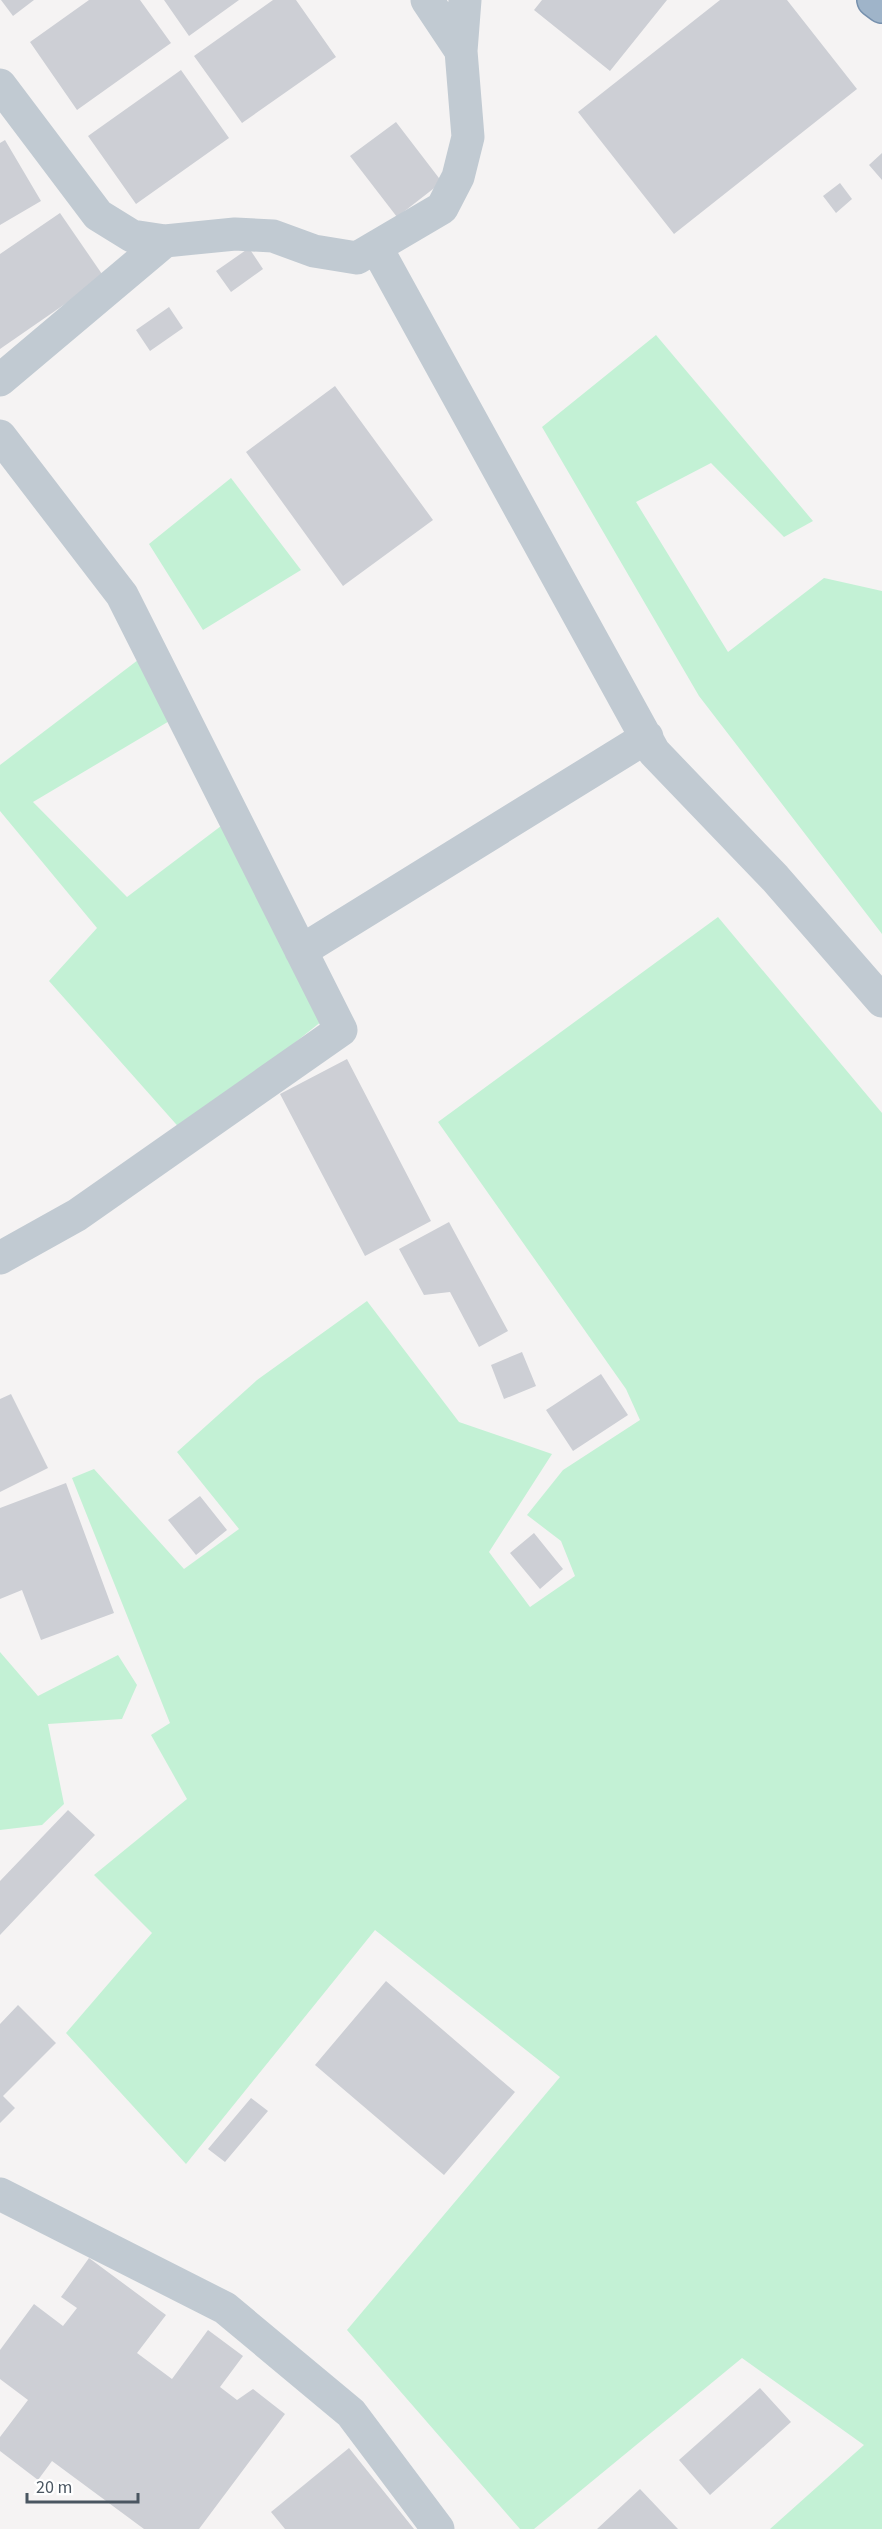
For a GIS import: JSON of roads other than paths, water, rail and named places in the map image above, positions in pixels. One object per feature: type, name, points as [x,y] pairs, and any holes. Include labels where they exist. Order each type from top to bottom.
[{"type":"highway","points":[[874,0],[882,6]]},
{"type":"street","points":[[428,0],[461,51]]},
{"type":"street","points":[[0,85],[98,215],[132,236],[165,241],[235,234],[273,236],[314,252],[357,258],[442,208],[458,177],[468,137],[461,51],[465,0]]},
{"type":"street","points":[[0,380],[165,241]]},
{"type":"street","points":[[376,247],[654,752],[775,878],[882,1002]]},
{"type":"street","points":[[0,436],[122,595],[341,1030],[77,1215],[0,1258]]},
{"type":"street","points":[[301,951],[647,737]]},
{"type":"street","points":[[0,2194],[225,2308],[351,2413],[438,2529]]}]
